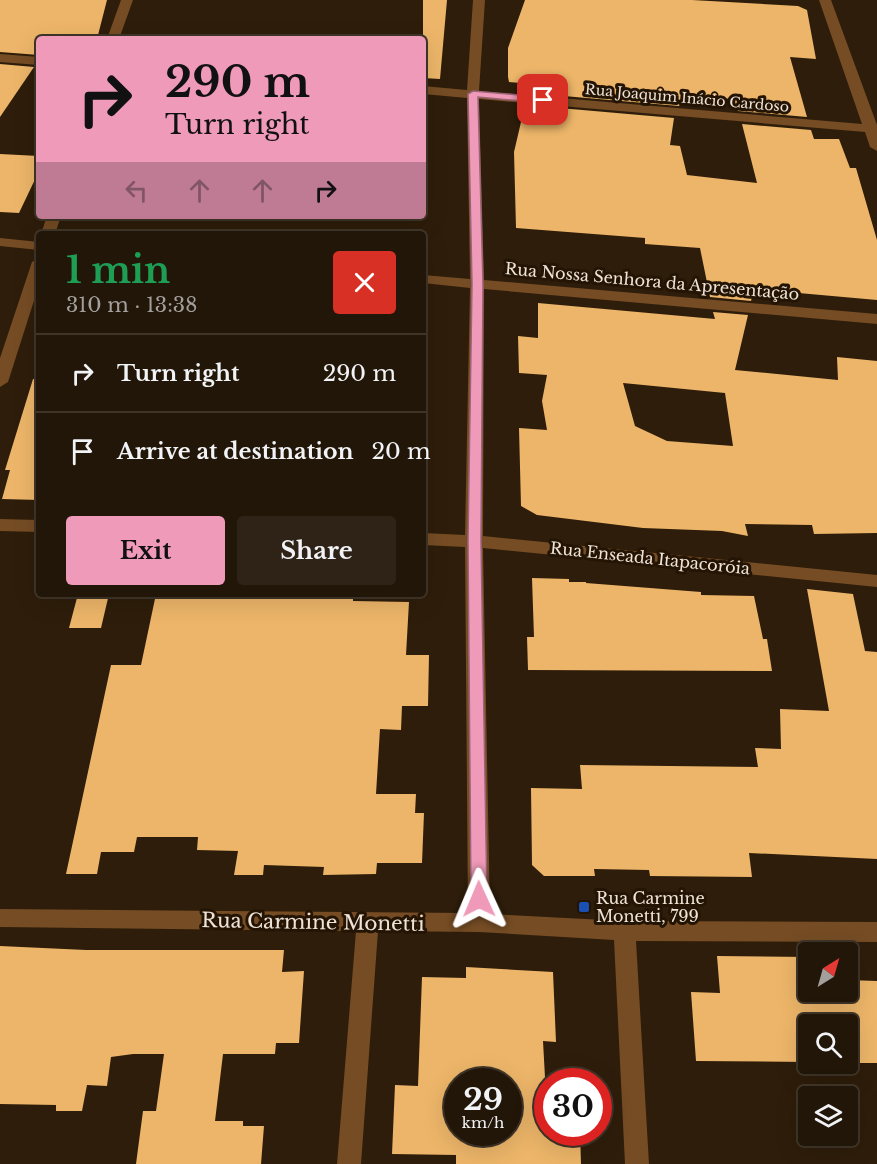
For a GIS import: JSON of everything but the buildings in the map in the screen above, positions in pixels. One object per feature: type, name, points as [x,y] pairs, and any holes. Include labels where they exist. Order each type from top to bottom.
[{"type":"street","points":[[114,36],[127,0]]},
{"type":"street","points":[[479,923],[474,541],[477,284],[473,94],[480,0]]},
{"type":"street","points":[[825,0],[874,129],[877,147]]},
{"type":"street","points":[[0,58],[36,61]]},
{"type":"street","name":"Rua Joaquim Inácio Cardoso","points":[[426,90],[874,129]]},
{"type":"street","points":[[0,243],[36,246]]},
{"type":"street","points":[[0,382],[36,271]]},
{"type":"street","name":"Rua Nossa Senhora da Apresentação","points":[[426,279],[877,319]]},
{"type":"street","points":[[0,525],[36,526]]},
{"type":"street","name":"Rua Enseada Itapacoróia","points":[[426,539],[474,541],[877,580]]},
{"type":"street","name":"Rua Carmine Monetti","points":[[0,918],[479,923],[624,931],[877,932]]},
{"type":"street","points":[[349,1164],[368,922]]},
{"type":"street","points":[[624,931],[637,1164]]},
{"type":"place","name":"Rua Carmine Monetti, 799","points":[[584,907]]},
{"type":"route","points":[[479,899],[474,541],[477,284],[473,94],[543,100]]}]
